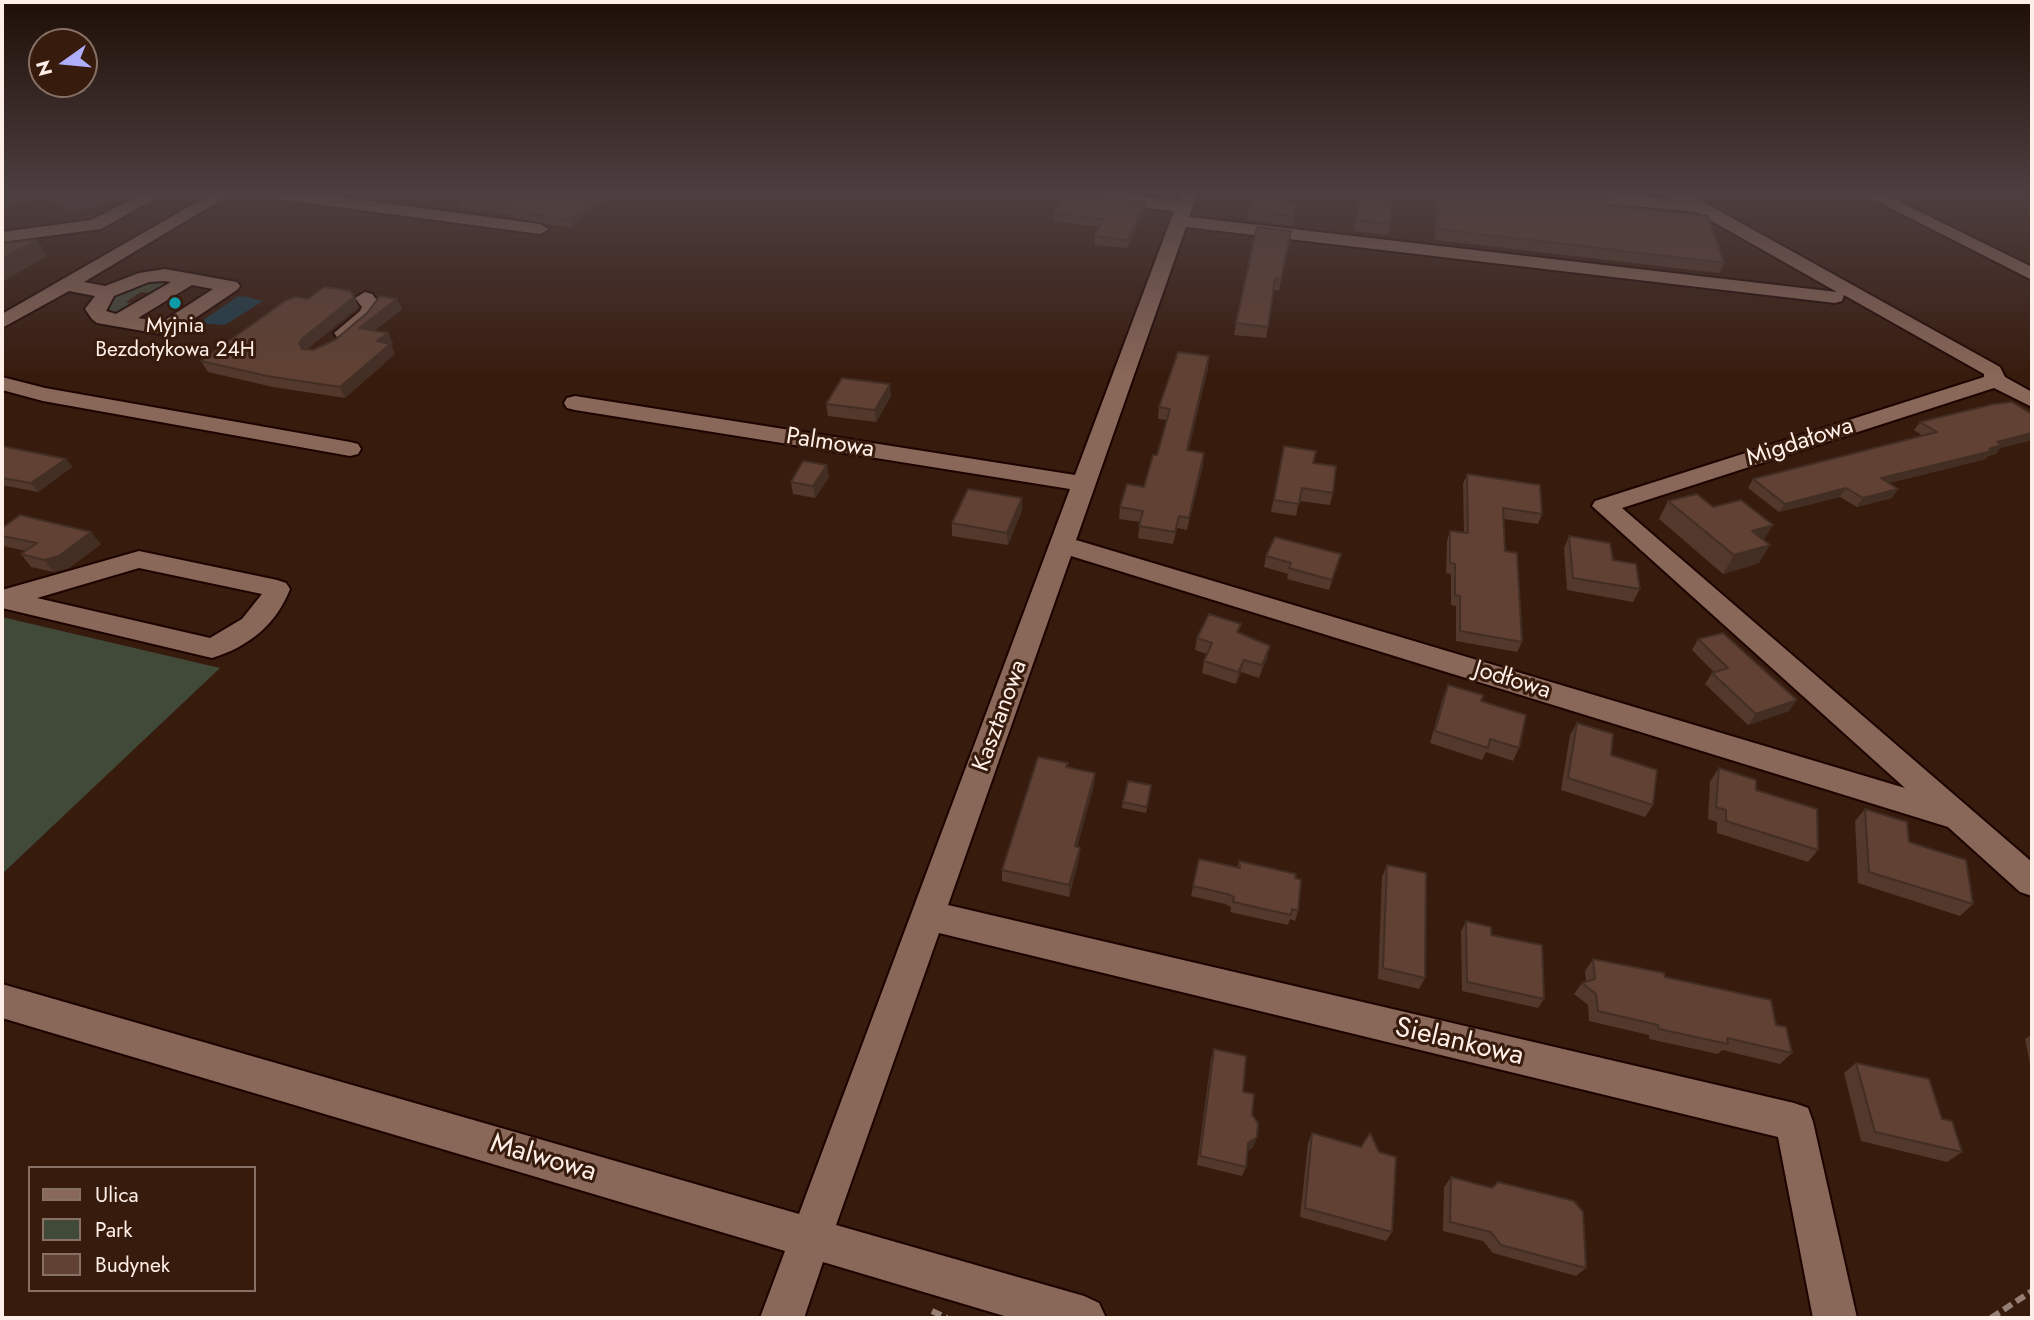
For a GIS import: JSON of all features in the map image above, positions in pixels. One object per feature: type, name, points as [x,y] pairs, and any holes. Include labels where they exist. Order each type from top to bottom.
[{"type":"street","points":[[2,322],[116,256]]},
{"type":"street","name":"Kasztanowa","points":[[782,1318],[1167,256]]},
{"type":"street","points":[[1540,256],[1835,296]]},
{"type":"street","points":[[1787,256],[1993,371],[1996,380],[2032,401]]},
{"type":"street","points":[[1995,256],[2032,274]]},
{"type":"street","points":[[65,285],[107,292],[156,275],[230,286],[166,329],[100,318],[95,309],[107,292]]},
{"type":"street","points":[[119,321],[189,279]]},
{"type":"street","points":[[326,347],[368,314],[372,306],[365,298]]},
{"type":"street","name":"Migdałowa","points":[[1961,818],[1604,506],[1996,380]]},
{"type":"street","points":[[2,383],[43,394],[350,449]]},
{"type":"street","name":"Palmowa","points":[[575,403],[1084,484]]},
{"type":"street","name":"Jodłowa","points":[[1063,545],[1961,818]]},
{"type":"street","points":[[139,559],[277,589],[271,608],[234,639],[212,648],[2,599],[139,559]]},
{"type":"street","points":[[1961,818],[2032,882]]},
{"type":"street","name":"Sielankowa","points":[[930,916],[1794,1122],[1835,1318]]},
{"type":"street","name":"Malwowa","points":[[2,1001],[1084,1318]]},
{"type":"path","points":[[1991,1318],[2032,1292]]},
{"type":"green space","points":[[155,278],[172,282],[154,293],[141,292],[126,302],[134,305],[118,314],[105,311],[106,301],[138,283]]},
{"type":"green space","points":[[2,617],[220,668],[2,874]]},
{"type":"water","points":[[237,297],[263,301],[225,325],[199,323]]},
{"type":"building","points":[[1251,256],[1286,256],[1281,279],[1275,278],[1268,327],[1236,323]]},
{"type":"building","points":[[1662,256],[1721,256],[1724,263]]},
{"type":"building","points":[[324,287],[350,291],[354,297],[303,338],[299,343],[302,349],[313,350],[335,340],[367,313],[380,296],[397,299],[359,328],[388,333],[377,341],[390,344],[340,387],[267,376],[201,361],[285,301],[295,297],[308,299]]},
{"type":"building","points":[[1178,352],[1209,356],[1187,450],[1204,453],[1189,518],[1179,516],[1175,532],[1139,526],[1143,511],[1120,507],[1127,484],[1144,487],[1153,455],[1157,455],[1170,409],[1159,407]]},
{"type":"building","points":[[842,378],[890,384],[875,410],[826,404]]},
{"type":"building","points":[[2012,402],[2032,414],[2032,433],[1997,442],[2002,445],[1989,449],[1992,451],[1881,478],[1898,489],[1863,498],[1846,488],[1785,504],[1753,479],[1937,432],[1920,422]]},
{"type":"building","points":[[2,446],[66,459],[31,483],[2,478]]},
{"type":"building","points":[[1284,446],[1316,451],[1313,463],[1336,466],[1333,493],[1302,488],[1299,504],[1274,500]]},
{"type":"building","points":[[803,461],[827,465],[813,486],[791,482]]},
{"type":"building","points":[[1467,474],[1540,485],[1542,514],[1503,508],[1505,551],[1517,553],[1522,642],[1460,631],[1460,596],[1455,595],[1455,564],[1450,563],[1450,531],[1468,533]]},
{"type":"building","points":[[968,489],[1022,498],[1007,533],[952,523]]},
{"type":"building","points":[[1697,494],[1713,507],[1741,500],[1773,525],[1752,531],[1770,545],[1734,555],[1668,501]]},
{"type":"building","points":[[20,515],[91,532],[59,556],[44,560],[21,554],[37,543],[2,536],[2,528]]},
{"type":"building","points":[[1569,536],[1610,543],[1613,560],[1636,564],[1640,589],[1573,578]]},
{"type":"building","points":[[1275,537],[1341,554],[1332,580],[1289,568],[1291,563],[1266,556]]},
{"type":"building","points":[[1209,614],[1241,624],[1237,632],[1270,646],[1262,665],[1244,660],[1238,672],[1204,661],[1212,643],[1197,638]]},
{"type":"building","points":[[1723,633],[1797,700],[1756,714],[1712,673],[1728,668],[1698,639]]},
{"type":"building","points":[[1448,685],[1483,695],[1481,701],[1526,715],[1519,748],[1490,739],[1488,748],[1435,731]]},
{"type":"building","points":[[1577,723],[1613,734],[1611,755],[1657,770],[1653,805],[1568,778]]},
{"type":"building","points":[[1038,757],[1068,763],[1066,767],[1095,773],[1075,846],[1080,848],[1069,885],[1002,870]]},
{"type":"building","points":[[1719,768],[1756,780],[1756,790],[1817,809],[1818,850],[1726,821],[1726,810],[1716,807]]},
{"type":"building","points":[[1128,781],[1151,785],[1147,807],[1123,802]]},
{"type":"building","points":[[1865,809],[1907,822],[1909,842],[1966,860],[1973,904],[1869,872]]},
{"type":"building","points":[[1199,859],[1240,868],[1239,861],[1296,874],[1295,878],[1301,880],[1298,911],[1292,909],[1291,915],[1233,902],[1234,897],[1227,894],[1193,886]]},
{"type":"building","points":[[1387,865],[1426,873],[1425,978],[1383,968]]},
{"type":"building","points":[[1466,921],[1491,927],[1491,935],[1542,945],[1544,999],[1467,982]]},
{"type":"building","points":[[1593,959],[1664,973],[1665,977],[1771,1000],[1776,1025],[1786,1027],[1792,1053],[1727,1038],[1728,1044],[1659,1029],[1658,1025],[1598,1011],[1596,994],[1582,983],[1595,979]]},
{"type":"building","points":[[1214,1049],[1246,1056],[1243,1092],[1254,1094],[1252,1115],[1258,1123],[1257,1137],[1248,1143],[1246,1167],[1200,1156]]},
{"type":"building","points":[[1856,1063],[1929,1079],[1942,1119],[1952,1121],[1962,1152],[1875,1132]]},
{"type":"building","points":[[1312,1133],[1361,1147],[1370,1133],[1379,1152],[1396,1157],[1392,1232],[1305,1208]]},
{"type":"building","points":[[1451,1177],[1492,1188],[1498,1182],[1574,1201],[1583,1212],[1586,1268],[1501,1245],[1491,1232],[1450,1222]]},
{"type":"place","name":"Myjnia Bezdotykowa 24H","points":[[175,303]]}]
